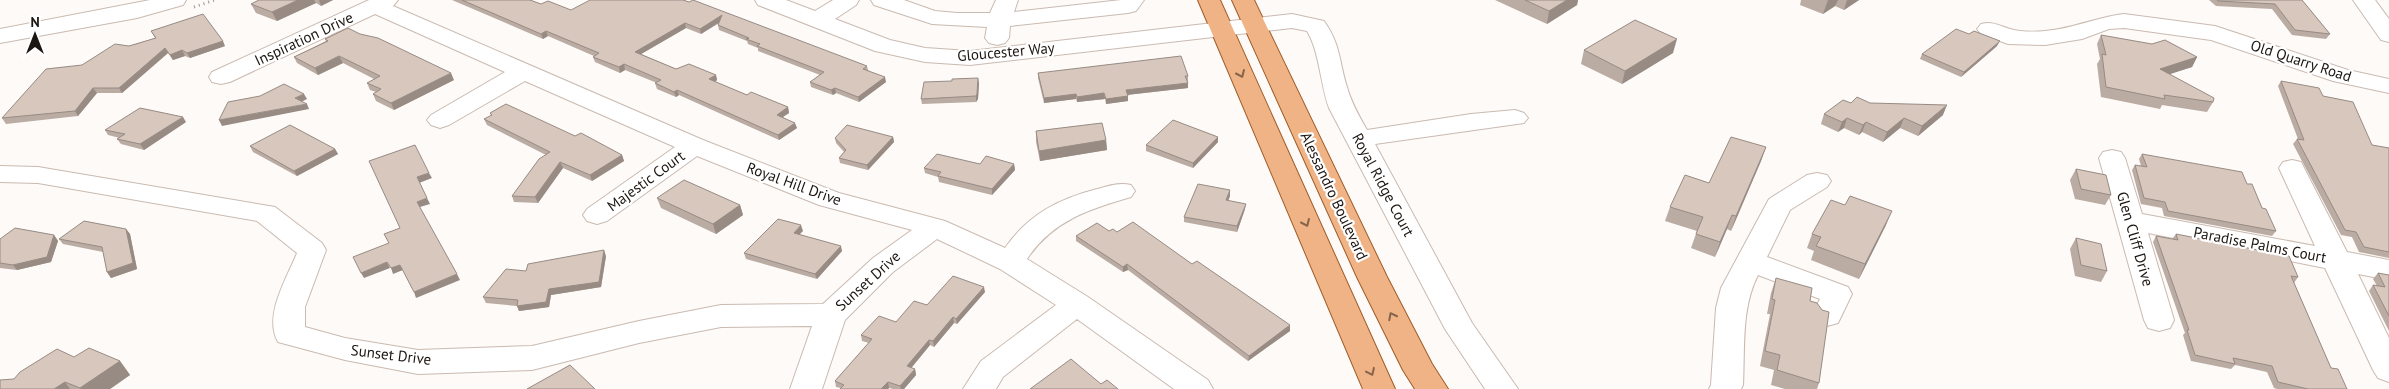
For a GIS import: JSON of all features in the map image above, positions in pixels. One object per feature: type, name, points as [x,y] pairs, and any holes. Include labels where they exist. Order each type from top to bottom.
[{"type":"main road","points":[[1208,0],[1379,389]]},
{"type":"main road","name":"Alessandro Boulevard","points":[[1249,12],[1372,278],[1419,370],[1432,389]]},
{"type":"street","points":[[0,36],[137,11],[175,0]]},
{"type":"street","name":"Gloucester Way","points":[[766,0],[883,46],[925,55],[970,58],[1222,29],[1249,12]]},
{"type":"street","points":[[818,20],[848,0]]},
{"type":"street","points":[[885,0],[932,17],[957,20],[1003,10],[1099,10],[1128,6],[1133,0]]},
{"type":"street","points":[[2364,0],[2389,35]]},
{"type":"street","name":"Royal Hill Drive","points":[[381,3],[523,72],[694,146],[829,199],[935,227],[1010,262],[1078,304],[1197,389]]},
{"type":"street","name":"Inspiration Drive","points":[[221,77],[381,3]]},
{"type":"street","points":[[996,55],[1003,10]]},
{"type":"street","name":"Royal Ridge Court","points":[[1249,12],[1290,10],[1316,26],[1322,33],[1334,87],[1342,108],[1460,329],[1502,389]]},
{"type":"street","name":"Old Quarry Road","points":[[1989,29],[2008,37],[2046,38],[2082,32],[2105,23],[2124,21],[2215,33],[2342,76],[2389,86]]},
{"type":"street","points":[[440,120],[523,72]]},
{"type":"street","points":[[1359,138],[1471,122],[1514,118]]},
{"type":"street","name":"Majestic Court","points":[[597,215],[694,146]]},
{"type":"street","name":"Glen Cliff Drive","points":[[2112,158],[2159,320]]},
{"type":"street","points":[[2292,168],[2389,370]]},
{"type":"street","name":"Sunset Drive","points":[[0,174],[38,175],[265,213],[312,250],[290,307],[289,334],[345,350],[418,362],[532,358],[638,332],[721,316],[831,315],[883,265],[935,227]]},
{"type":"street","points":[[1725,389],[1727,384],[1731,308],[1736,288],[1779,206],[1818,182]]},
{"type":"street","points":[[1010,262],[1022,243],[1046,218],[1076,203],[1121,191]]},
{"type":"street","name":"Paradise Palms Court","points":[[2130,221],[2389,270]]},
{"type":"street","points":[[1750,261],[1836,296]]},
{"type":"street","points":[[979,389],[992,369],[1078,304]]},
{"type":"street","points":[[806,389],[831,315]]},
{"type":"building","points":[[259,0],[298,0],[272,12],[251,4]]},
{"type":"building","points":[[462,0],[530,0],[541,4],[548,1],[571,10],[590,0],[683,0],[689,2],[693,0],[867,66],[863,69],[885,77],[858,97],[835,88],[831,90],[810,82],[824,72],[757,46],[760,44],[718,25],[722,15],[700,29],[685,23],[635,52],[676,69],[689,64],[716,75],[709,79],[747,95],[751,92],[788,107],[777,115],[795,123],[778,135],[677,90],[674,92],[655,83],[661,80],[624,64],[619,67],[593,57],[599,53],[546,31],[541,34]]},
{"type":"building","points":[[1525,0],[1567,0],[1549,11]]},
{"type":"building","points":[[2217,0],[2302,0],[2330,34],[2295,30],[2275,4]]},
{"type":"building","points":[[203,14],[223,41],[187,53],[182,50],[170,55],[165,48],[119,88],[93,88],[75,111],[2,118],[46,69],[82,65],[115,44],[129,46],[156,38],[151,31]]},
{"type":"building","points":[[1635,20],[1677,39],[1625,71],[1584,50]]},
{"type":"building","points":[[348,28],[360,34],[378,38],[451,73],[391,103],[373,94],[381,89],[367,83],[380,76],[339,56],[315,68],[294,57],[328,41],[325,39]]},
{"type":"building","points":[[1956,29],[1969,34],[1974,31],[2000,41],[1964,72],[1922,54]]},
{"type":"building","points":[[2101,35],[2152,44],[2165,40],[2197,57],[2160,69],[2214,98],[2213,102],[2164,95],[2165,99],[2106,87],[2102,54],[2106,55]]},
{"type":"building","points":[[1181,56],[1188,76],[1185,76],[1188,83],[1126,90],[1128,96],[1106,99],[1104,93],[1077,97],[1076,94],[1044,98],[1038,73]]},
{"type":"building","points":[[978,78],[976,96],[921,99],[924,82]]},
{"type":"building","points":[[2281,81],[2319,88],[2323,96],[2353,102],[2372,145],[2389,148],[2389,252],[2364,247],[2356,232],[2345,230],[2297,139],[2304,140]]},
{"type":"building","points":[[284,84],[304,94],[295,98],[307,104],[219,120],[228,102],[260,96]]},
{"type":"building","points":[[1857,97],[1870,103],[1947,105],[1922,126],[1904,118],[1887,132],[1866,122],[1863,125],[1847,118],[1842,122],[1824,114],[1843,100],[1851,103]]},
{"type":"building","points":[[506,104],[575,136],[581,133],[622,155],[590,175],[560,162],[535,197],[512,196],[539,159],[550,152],[484,119],[492,115],[490,113]]},
{"type":"building","points":[[140,108],[183,117],[140,144],[117,139],[125,134],[105,130]]},
{"type":"building","points":[[1173,120],[1218,137],[1193,163],[1146,145]]},
{"type":"building","points":[[1102,123],[1106,140],[1039,151],[1036,131]]},
{"type":"building","points":[[290,125],[335,149],[294,171],[250,146]]},
{"type":"building","points":[[847,125],[893,137],[867,165],[839,158],[846,150],[835,138]]},
{"type":"building","points":[[1731,137],[1766,147],[1736,216],[1732,215],[1720,242],[1696,234],[1703,217],[1670,207],[1685,175],[1709,183]]},
{"type":"building","points":[[415,145],[429,173],[417,177],[427,198],[417,202],[457,274],[414,292],[400,265],[391,268],[387,262],[361,273],[353,257],[389,243],[384,234],[400,228],[369,161]]},
{"type":"building","points":[[937,154],[980,164],[986,156],[1014,164],[992,189],[938,176],[941,172],[924,168]]},
{"type":"building","points":[[2142,154],[2242,172],[2247,184],[2252,184],[2262,208],[2266,209],[2276,231],[2168,211],[2165,202],[2144,198],[2135,165],[2147,167]]},
{"type":"building","points":[[2076,169],[2106,175],[2111,195],[2081,189]]},
{"type":"building","points":[[684,180],[740,205],[713,224],[657,198]]},
{"type":"building","points":[[1198,184],[1230,190],[1226,200],[1246,204],[1237,226],[1184,217]]},
{"type":"building","points":[[1850,196],[1892,211],[1865,264],[1816,246],[1821,237],[1812,234],[1831,200],[1845,205]]},
{"type":"building","points":[[778,219],[801,225],[794,233],[841,246],[815,274],[744,253]]},
{"type":"building","points":[[84,221],[126,229],[133,263],[107,272],[102,247],[59,239]]},
{"type":"building","points":[[1133,222],[1192,264],[1197,261],[1290,325],[1249,356],[1127,264],[1123,267],[1076,236],[1097,223],[1109,231],[1113,229],[1117,232]]},
{"type":"building","points":[[15,228],[54,235],[47,257],[13,265],[0,263],[0,239]]},
{"type":"building","points":[[2176,234],[2289,256],[2298,277],[2291,276],[2331,368],[2338,369],[2347,389],[2308,389],[2278,382],[2272,366],[2233,358],[2235,364],[2195,355],[2187,330],[2189,330],[2156,236],[2178,240]]},
{"type":"building","points":[[2076,238],[2101,244],[2107,271],[2081,265]]},
{"type":"building","points":[[604,250],[599,282],[549,289],[546,302],[517,306],[518,300],[483,297],[506,269],[526,271],[528,264]]},
{"type":"building","points":[[2378,273],[2389,275],[2389,316],[2373,285],[2385,287]]},
{"type":"building","points":[[953,276],[984,287],[956,319],[953,317],[933,341],[929,340],[907,366],[915,369],[900,386],[888,382],[881,389],[840,389],[844,385],[835,381],[872,339],[861,335],[879,316],[896,322],[914,301],[927,305]]},
{"type":"building","points":[[1776,278],[1812,288],[1810,301],[1817,303],[1822,310],[1829,312],[1819,383],[1777,370],[1780,355],[1765,351],[1775,300],[1772,299]]},
{"type":"building","points":[[89,348],[120,361],[80,388],[65,382],[54,389],[0,389],[0,380],[14,379],[20,372],[57,349],[74,357]]},
{"type":"building","points":[[1071,359],[1101,384],[1107,380],[1118,389],[1030,389]]},
{"type":"building","points":[[570,365],[595,389],[527,389]]}]
